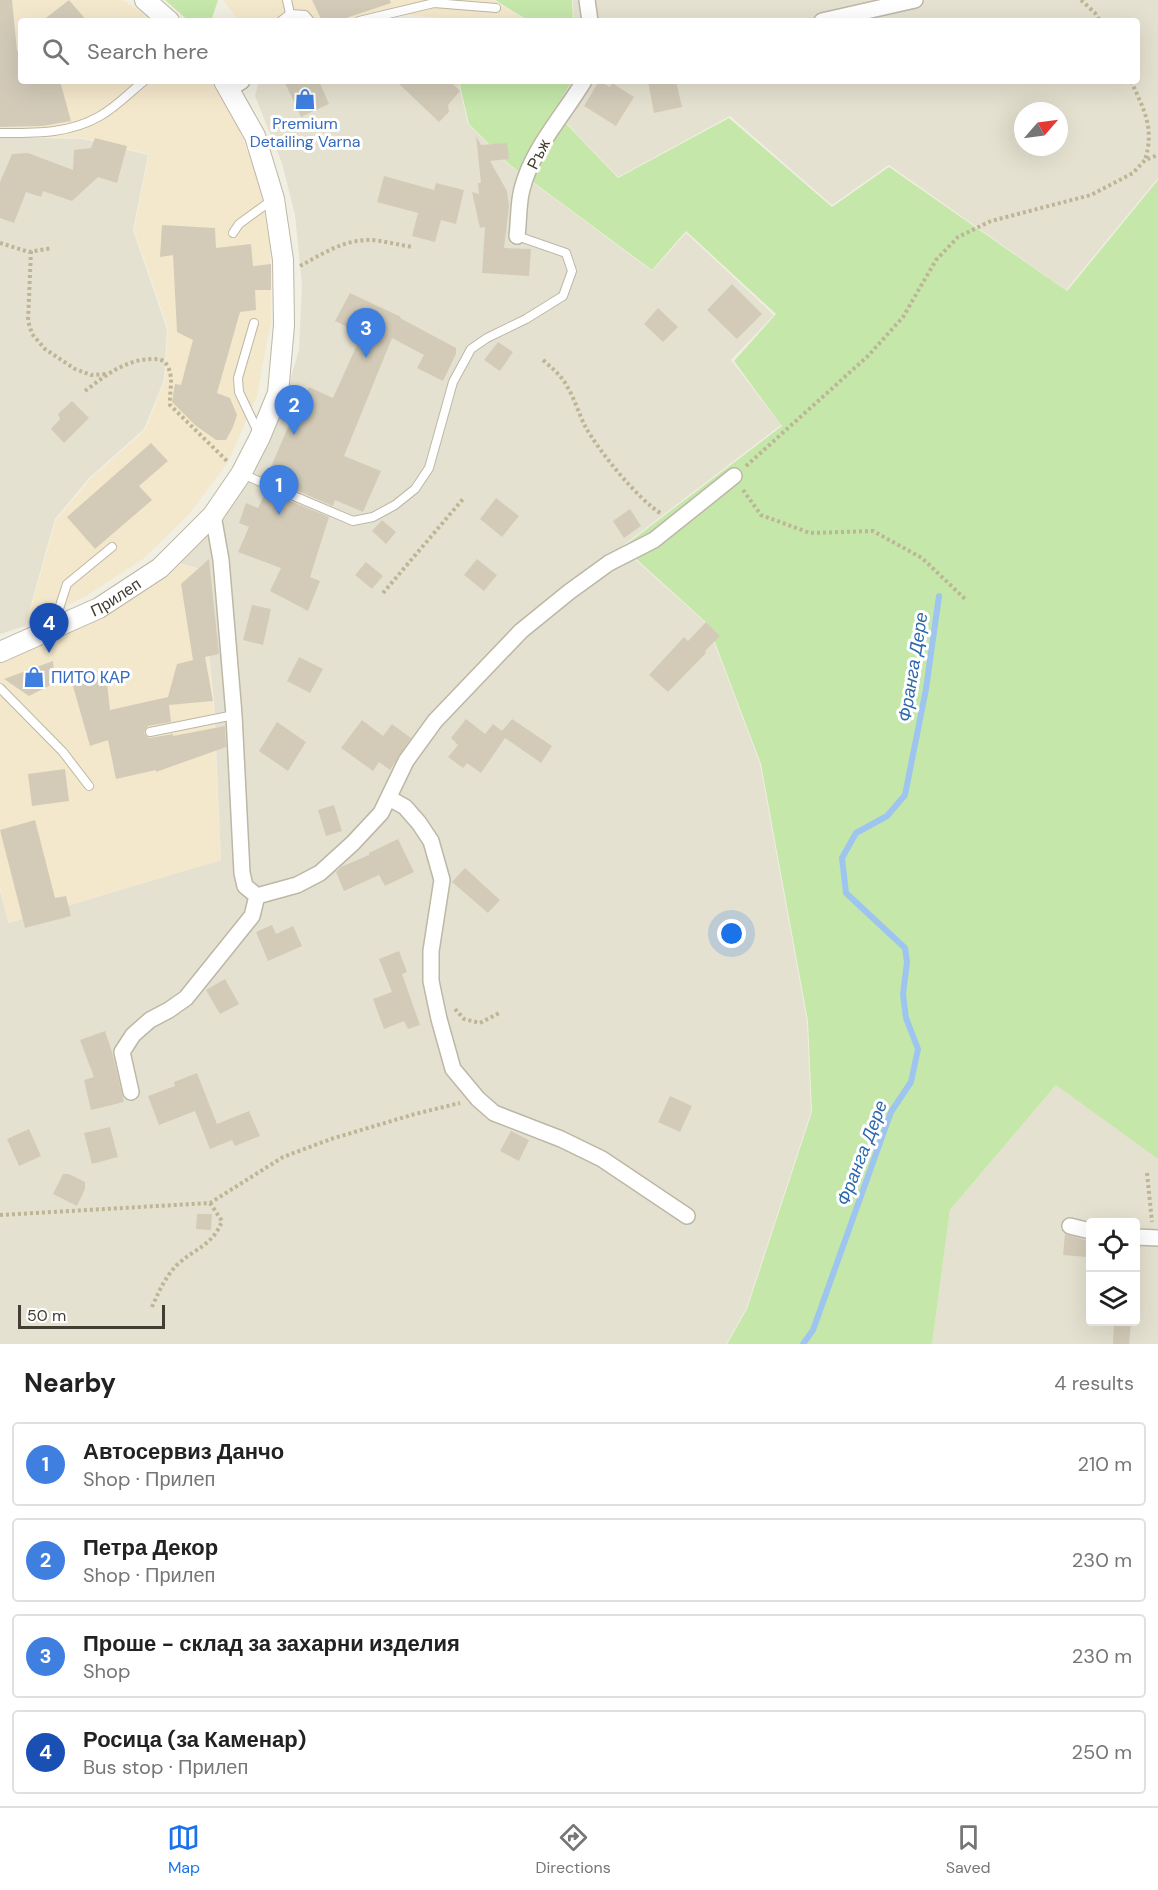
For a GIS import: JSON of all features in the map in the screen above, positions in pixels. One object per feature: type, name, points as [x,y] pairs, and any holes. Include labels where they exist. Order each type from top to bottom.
[{"type":"street","points":[[145,0],[166,18]]},
{"type":"street","points":[[587,0],[590,18]]},
{"type":"street","points":[[835,18],[915,0]]},
{"type":"street","name":"Прилеп","points":[[0,652],[99,608],[160,568],[213,515],[241,474],[260,437],[278,393],[284,325],[283,260],[274,199],[255,136],[232,84]]},
{"type":"street","name":"Ръж","points":[[517,236],[522,190],[532,163],[550,131],[582,84]]},
{"type":"street","points":[[257,896],[297,885],[320,873],[381,813],[406,761],[435,721],[522,631],[569,592],[609,564],[654,540],[734,476]]},
{"type":"street","points":[[213,515],[221,560],[234,715],[242,873],[245,886],[257,896]]},
{"type":"street","points":[[389,798],[405,807],[431,841],[442,880],[431,951],[431,981],[453,1069],[478,1099],[494,1113],[561,1139],[602,1159],[687,1216]]},
{"type":"street","points":[[131,1092],[122,1052],[133,1035],[150,1020],[186,998],[252,916],[257,896]]},
{"type":"street","points":[[1070,1226],[1086,1230]]},
{"type":"street","points":[[1140,1237],[1156,1238]]},
{"type":"lane","points":[[287,0],[290,14]]},
{"type":"lane","points":[[364,18],[373,13],[434,3],[477,4],[496,8]]},
{"type":"lane","points":[[285,18],[290,14],[305,15],[308,18]]},
{"type":"lane","points":[[0,133],[62,131],[81,125],[101,116],[140,84]]},
{"type":"lane","points":[[233,233],[239,224],[274,199]]},
{"type":"lane","points":[[241,474],[353,521],[373,517],[395,505],[415,489],[429,468],[453,382],[471,349],[563,296],[572,271],[566,253],[517,236]]},
{"type":"lane","points":[[254,323],[238,378],[239,392],[260,437]]},
{"type":"lane","points":[[51,631],[67,584],[112,547]]},
{"type":"lane","points":[[0,688],[63,753],[89,786]]},
{"type":"lane","points":[[150,732],[234,715]]},
{"type":"path","points":[[1081,0],[1098,18]]},
{"type":"path","points":[[1132,84],[1148,119],[1150,143],[1145,160]]},
{"type":"path","points":[[965,599],[922,558],[873,531],[810,533],[761,515],[734,476],[868,356],[903,317],[936,260],[958,237],[992,221],[1091,195],[1133,172],[1145,160],[1158,155]]},
{"type":"path","points":[[283,276],[328,250],[352,242],[369,240],[413,247]]},
{"type":"path","points":[[0,243],[31,251],[52,248]]},
{"type":"path","points":[[31,251],[28,321],[32,334],[45,349],[75,369],[92,375],[107,374]]},
{"type":"path","points":[[85,391],[125,364],[142,358],[159,358],[170,369],[172,382],[169,395],[170,405],[241,474]]},
{"type":"path","points":[[543,360],[559,374],[568,388],[585,427],[642,499],[658,512],[677,522]]},
{"type":"path","points":[[383,593],[463,499]]},
{"type":"path","points":[[431,981],[464,1019],[480,1023],[501,1012]]},
{"type":"path","points":[[0,1215],[210,1203],[283,1157],[331,1139],[404,1117],[478,1099]]},
{"type":"path","points":[[1147,1173],[1156,1238]]},
{"type":"path","points":[[152,1307],[163,1283],[179,1263],[218,1233],[222,1221],[210,1203]]},
{"type":"shaded area","points":[[0,0],[123,0],[149,18],[18,18],[18,84],[212,84],[231,110],[258,177],[270,243],[271,322],[257,396],[228,462],[189,514],[143,559],[86,596],[26,625],[56,520],[90,479],[145,430],[165,380],[168,328],[134,230],[149,154],[82,138],[0,136]]},
{"type":"shaded area","points":[[223,0],[493,0],[523,18],[441,18],[403,14],[392,18],[237,18]]},
{"type":"shaded area","points":[[573,0],[1158,0],[1158,178],[1066,290],[889,165],[832,205],[730,116],[618,177],[555,111],[571,84],[1140,84],[1140,18],[574,18]]},
{"type":"shaded area","points":[[258,84],[459,84],[468,124],[509,165],[652,271],[686,233],[774,315],[731,360],[781,425],[621,547],[707,624],[760,764],[807,1021],[811,1112],[746,1309],[726,1344],[0,1344],[0,891],[9,923],[221,860],[214,701],[200,569],[179,563],[228,511],[255,467],[281,411],[299,350],[302,284],[295,215],[282,163],[255,96]]},
{"type":"shaded area","points":[[0,137],[83,139],[148,155],[133,230],[167,329],[164,380],[144,429],[89,478],[55,519],[25,626],[0,634]]},
{"type":"shaded area","points":[[179,564],[200,569],[213,701],[221,860],[8,923],[0,889],[0,663],[65,636],[124,602]]},
{"type":"shaded area","points":[[1057,1084],[1158,1159],[1158,1344],[932,1344],[950,1210]]},
{"type":"green space","points":[[165,0],[218,0],[212,18],[186,18]]},
{"type":"green space","points":[[495,0],[572,0],[573,18],[524,18]]},
{"type":"green space","points":[[460,84],[570,84],[554,111],[618,178],[729,118],[832,207],[889,167],[1067,291],[1158,180],[1158,1159],[1056,1085],[950,1210],[932,1344],[727,1344],[747,1309],[812,1112],[808,1021],[761,764],[708,624],[623,547],[782,426],[734,361],[776,314],[686,231],[652,270],[510,165],[469,124]]},
{"type":"building","points":[[0,0],[12,0],[18,51],[18,84],[61,84],[71,121],[43,126],[0,127]]},
{"type":"building","points":[[69,0],[84,18],[46,18]]},
{"type":"building","points":[[312,0],[390,0],[391,3],[346,18],[321,18]]},
{"type":"building","points":[[285,84],[320,84],[329,104],[301,117]]},
{"type":"building","points":[[399,84],[453,84],[460,91],[448,105],[449,112],[439,122]]},
{"type":"building","points":[[597,84],[610,87],[614,84],[634,97],[616,126],[584,106]]},
{"type":"building","points":[[649,84],[677,84],[682,107],[654,113]]},
{"type":"building","points":[[476,136],[481,145],[507,143],[509,159],[490,161],[507,191],[509,206],[504,248],[531,249],[529,276],[482,273],[485,227],[480,228],[472,192],[479,194],[478,183],[481,183]]},
{"type":"building","points":[[95,138],[127,146],[117,183],[98,177],[72,201],[43,191],[41,197],[26,192],[14,223],[0,218],[0,182],[12,154],[28,153],[73,170],[74,150],[91,148]]},
{"type":"building","points":[[384,176],[434,190],[436,183],[464,190],[456,224],[441,220],[435,242],[412,236],[418,213],[377,202]]},
{"type":"building","points":[[162,225],[215,228],[216,248],[251,244],[253,266],[271,264],[271,290],[255,290],[256,310],[240,312],[217,393],[230,398],[237,415],[226,440],[216,440],[195,425],[172,402],[175,384],[181,385],[193,340],[177,332],[173,255],[160,257]]},
{"type":"building","points":[[732,284],[762,314],[737,339],[707,310]]},
{"type":"building","points":[[350,293],[401,317],[456,348],[456,354],[443,381],[417,368],[424,355],[392,338],[344,456],[381,471],[363,512],[335,500],[333,506],[272,480],[275,474],[269,471],[290,423],[293,425],[309,387],[333,398],[362,334],[335,321]]},
{"type":"building","points":[[658,308],[678,327],[663,342],[644,324]]},
{"type":"building","points":[[498,342],[513,352],[500,371],[484,360]]},
{"type":"building","points":[[72,401],[89,418],[64,443],[51,429],[60,419],[58,414]]},
{"type":"building","points":[[151,443],[168,461],[139,486],[152,500],[95,549],[67,517]]},
{"type":"building","points":[[266,491],[329,517],[310,577],[320,581],[308,611],[270,591],[281,568],[238,552],[249,527],[239,523],[246,503],[258,508]]},
{"type":"building","points":[[496,498],[519,516],[502,537],[480,519]]},
{"type":"building","points":[[630,509],[641,526],[624,538],[613,521]]},
{"type":"building","points":[[382,520],[396,532],[386,544],[372,531]]},
{"type":"building","points":[[209,559],[219,654],[205,657],[213,701],[169,705],[171,722],[148,726],[144,733],[149,738],[173,734],[173,736],[225,726],[226,747],[156,772],[156,770],[116,779],[108,740],[90,746],[71,679],[106,674],[110,710],[168,697],[177,664],[193,660],[181,584]]},
{"type":"building","points":[[477,559],[497,575],[484,591],[464,575]]},
{"type":"building","points":[[366,562],[383,576],[372,589],[355,575]]},
{"type":"building","points":[[252,605],[271,609],[263,645],[243,640]]},
{"type":"building","points":[[706,622],[720,636],[668,692],[649,675],[684,637],[688,641]]},
{"type":"building","points":[[299,657],[323,669],[310,693],[287,681]]},
{"type":"building","points":[[53,661],[55,683],[29,696],[4,679]]},
{"type":"building","points":[[466,719],[485,734],[493,724],[502,731],[512,719],[552,746],[541,763],[505,738],[481,773],[467,763],[463,768],[448,757],[458,745],[451,738]]},
{"type":"building","points":[[362,720],[383,736],[392,724],[411,738],[390,770],[379,762],[373,771],[341,748]]},
{"type":"building","points":[[277,722],[306,742],[288,771],[259,751]]},
{"type":"building","points":[[65,769],[69,801],[32,806],[28,774]]},
{"type":"building","points":[[334,805],[342,831],[326,836],[318,810]]},
{"type":"building","points":[[35,820],[55,898],[66,896],[71,916],[25,928],[0,830]]},
{"type":"building","points":[[398,839],[414,872],[385,886],[379,875],[344,891],[336,872],[341,867]]},
{"type":"building","points":[[465,868],[500,900],[488,913],[452,882]]},
{"type":"building","points":[[272,925],[276,934],[293,926],[302,946],[268,961],[256,932]]},
{"type":"building","points":[[399,951],[407,972],[402,974],[420,1025],[408,1029],[404,1021],[384,1029],[373,999],[392,992],[379,959]]},
{"type":"building","points":[[225,979],[239,1004],[220,1014],[206,990]]},
{"type":"building","points":[[105,1031],[124,1102],[91,1110],[84,1080],[94,1077],[80,1040]]},
{"type":"building","points":[[197,1073],[217,1124],[249,1111],[260,1136],[235,1146],[232,1140],[210,1149],[195,1111],[159,1125],[148,1096],[175,1086],[174,1082]]},
{"type":"building","points":[[670,1096],[692,1106],[680,1132],[658,1122]]},
{"type":"building","points":[[110,1127],[118,1157],[92,1164],[84,1133]]},
{"type":"building","points":[[29,1129],[41,1156],[19,1166],[7,1139]]},
{"type":"building","points":[[511,1131],[529,1140],[519,1161],[500,1151]]},
{"type":"building","points":[[63,1174],[69,1174],[85,1182],[85,1189],[77,1206],[53,1194]]},
{"type":"building","points":[[197,1214],[212,1214],[211,1230],[196,1229]]},
{"type":"building","points":[[1065,1234],[1086,1240],[1086,1257],[1063,1255]]},
{"type":"building","points":[[1114,1326],[1131,1326],[1129,1344],[1113,1344]]},
{"type":"waterway","name":"Франга Дере","points":[[803,1344],[813,1330],[891,1112],[911,1082],[918,1049],[906,1018],[903,994],[907,962],[905,948],[846,893],[842,858],[856,833],[887,816],[905,795],[926,689],[939,596]]},
{"type":"place","name":"Premium Detailing Varna","points":[[305,99]]},
{"type":"place","name":"Проше - склад за захарни изделия","points":[[366,358]]},
{"type":"place","name":"Петра Декор","points":[[294,435]]},
{"type":"place","name":"Автосервиз Данчо","points":[[279,515]]},
{"type":"place","name":"Росица (за Каменар)","points":[[49,653]]},
{"type":"place","name":"ПИТО КАР","points":[[34,677]]}]
